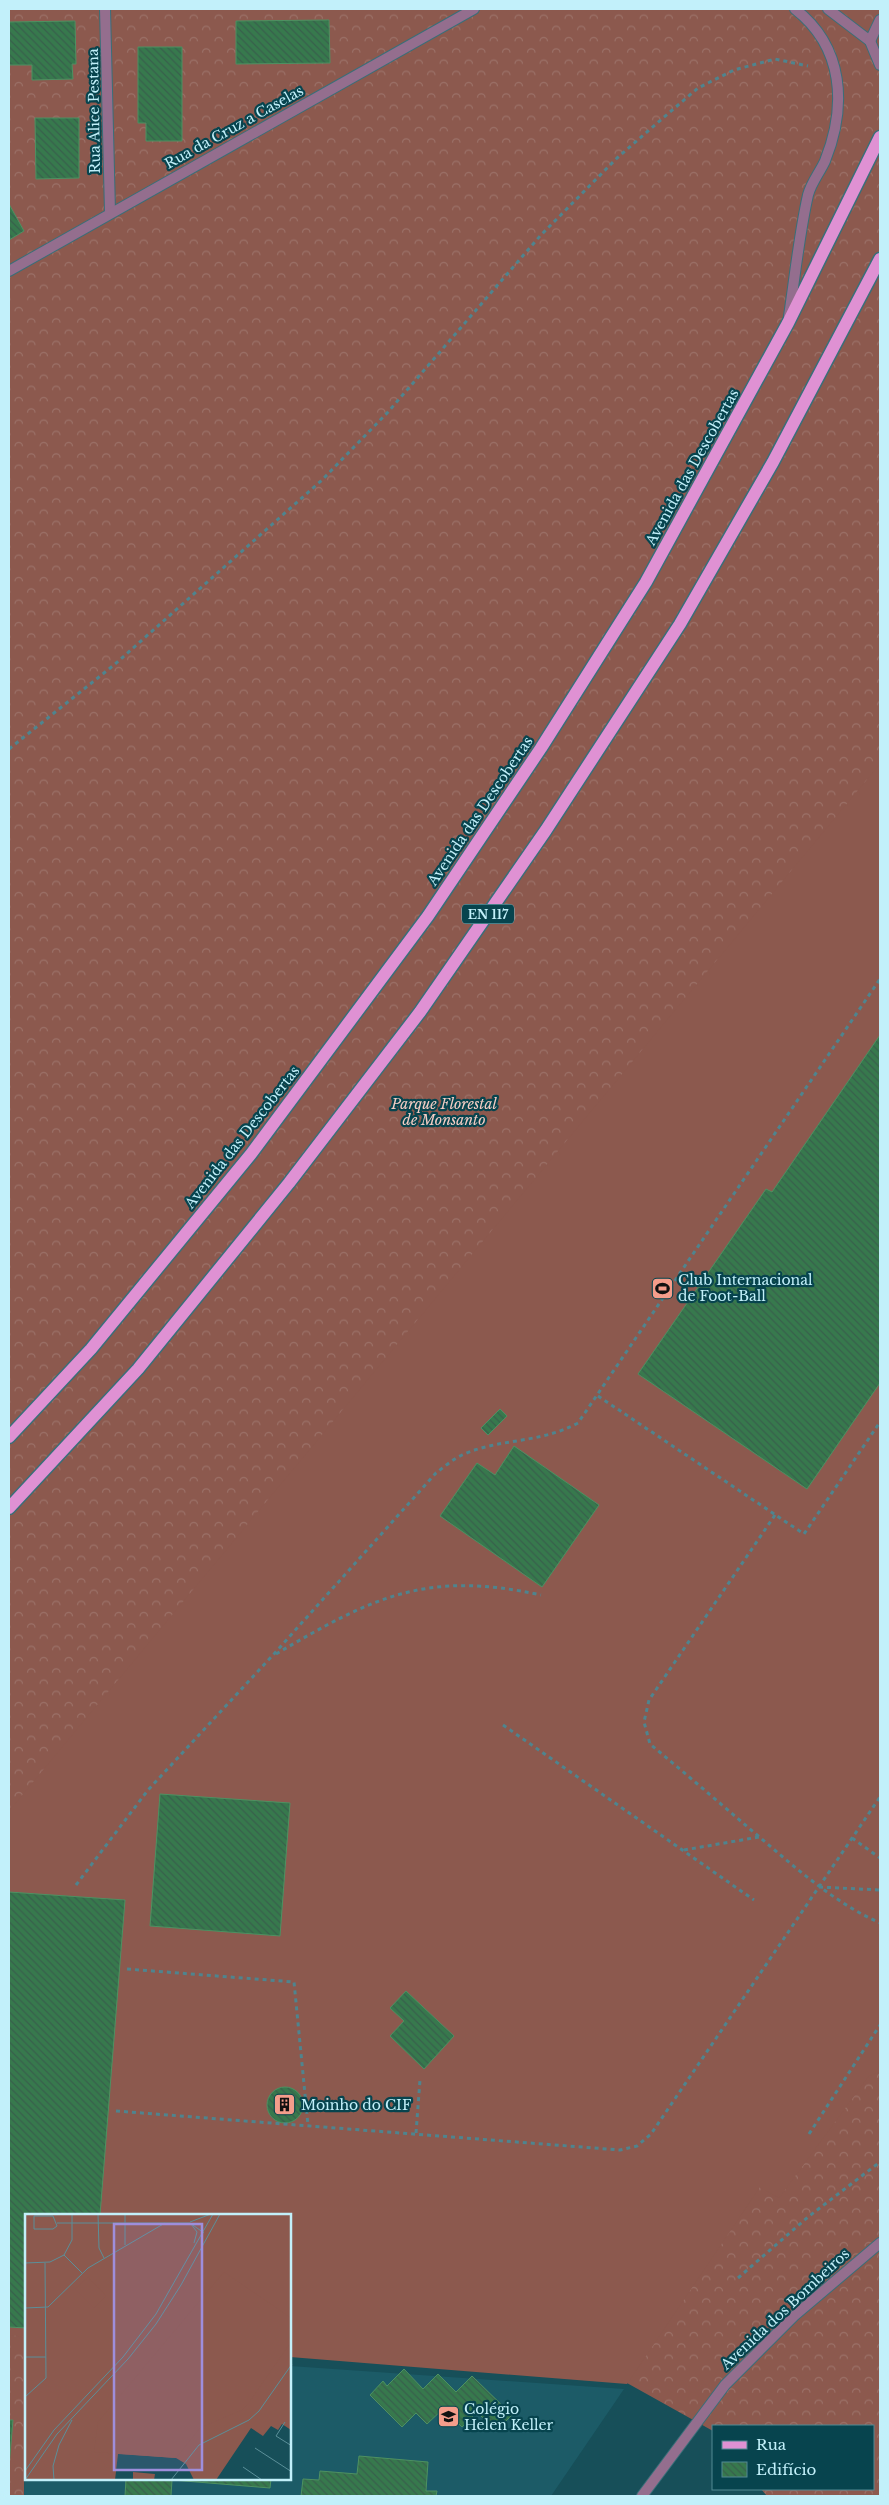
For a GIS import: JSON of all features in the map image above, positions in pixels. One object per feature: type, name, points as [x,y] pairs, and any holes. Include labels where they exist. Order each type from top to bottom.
[{"type":"main road","name":"Avenida das Descobertas","points":[[9,1437],[91,1349],[251,1154],[428,916],[541,748],[646,582],[788,323],[880,136]]},
{"type":"main road","name":"EN 117","points":[[9,1508],[138,1369],[289,1183],[420,1012],[546,830],[680,624],[773,462],[880,259]]},
{"type":"street","name":"Rua Alice Pestana","points":[[105,9],[110,212]]},
{"type":"street","name":"Rua da Cruz a Caselas","points":[[9,271],[110,212],[474,9]]},
{"type":"street","points":[[788,323],[808,193],[825,161],[838,118],[838,83],[832,59],[809,20],[794,9]]},
{"type":"street","points":[[828,9],[870,41],[880,65]]},
{"type":"street","points":[[870,41],[880,20]]},
{"type":"street","name":"Avenida dos Bombeiros","points":[[642,2496],[725,2385],[794,2316],[880,2243]]},
{"type":"path","points":[[9,749],[114,665],[322,480],[388,412],[540,236],[617,158],[662,118],[698,88],[734,70],[775,59],[806,67]]},
{"type":"path","points":[[76,1885],[148,1790],[273,1655],[436,1473],[462,1455],[562,1432],[578,1424],[880,979]]},
{"type":"path","points":[[876,984],[880,987]]},
{"type":"path","points":[[598,1396],[804,1534],[880,1422]]},
{"type":"path","points":[[775,1515],[649,1700],[644,1722],[650,1744],[819,1887],[861,1914],[880,1923]]},
{"type":"path","points":[[273,1655],[340,1617],[382,1599],[423,1588],[461,1585],[502,1587],[541,1595]]},
{"type":"path","points":[[503,1724],[754,1900]]},
{"type":"path","points":[[116,2110],[620,2150],[637,2146],[651,2134],[880,1796]]},
{"type":"path","points":[[683,1850],[760,1837]]},
{"type":"path","points":[[852,1838],[880,1858]]},
{"type":"path","points":[[819,1887],[880,1890]]},
{"type":"path","points":[[127,1969],[294,1982],[308,2125]]},
{"type":"path","points":[[809,2134],[880,2026]]},
{"type":"path","points":[[416,2133],[420,2080]]},
{"type":"path","points":[[738,2278],[808,2216],[880,2162]]},
{"type":"shaded area","name":"Colégio Helen Keller","points":[[291,2366],[624,2389],[551,2496],[24,2496],[25,2470],[25,2480],[291,2480]]},
{"type":"green space","name":"Parque Florestal de Monsanto","points":[[9,9],[880,9],[880,2496],[767,2496],[762,2490],[874,2490],[874,2425],[712,2425],[712,2430],[627,2383],[291,2214],[25,2214],[24,2496],[9,2496]]},
{"type":"green space","name":"Club Internacional de Foot-Ball","points":[[880,764],[880,2072],[869,2076],[779,2198],[760,2187],[627,2384],[291,2357],[291,2214],[25,2214],[25,2337],[9,2335],[9,1811]]},
{"type":"building","points":[[329,20],[330,63],[236,64],[236,21]]},
{"type":"building","points":[[75,21],[76,64],[72,64],[73,79],[32,80],[32,65],[9,65],[9,22]]},
{"type":"building","points":[[138,47],[182,47],[182,141],[146,141],[146,123],[138,123]]},
{"type":"building","points":[[35,118],[79,118],[79,178],[36,179]]},
{"type":"building","points":[[9,204],[24,231],[9,240]]},
{"type":"building","points":[[880,1035],[880,1383],[807,1489],[638,1374],[766,1189],[772,1192]]},
{"type":"building","points":[[500,1409],[507,1416],[488,1435],[481,1428]]},
{"type":"building","points":[[514,1446],[599,1505],[542,1587],[440,1516],[477,1463],[495,1475]]},
{"type":"building","points":[[160,1794],[290,1803],[280,1936],[150,1926]]},
{"type":"building","points":[[9,1892],[125,1900],[100,2214],[25,2214],[25,2328],[9,2327]]},
{"type":"building","points":[[406,1991],[454,2036],[424,2069],[390,2036],[404,2021],[390,2008]]},
{"type":"building","name":"Moinho do CIF","points":[[285,2087],[292,2088],[298,2092],[302,2098],[302,2112],[298,2118],[292,2122],[285,2123],[278,2122],[272,2118],[268,2112],[267,2105],[268,2098],[272,2092],[278,2088]]},
{"type":"building","points":[[404,2369],[423,2389],[438,2374],[456,2392],[472,2376],[512,2415],[496,2431],[477,2412],[462,2427],[443,2409],[427,2424],[416,2413],[402,2427],[370,2395],[383,2381],[387,2386]]},
{"type":"building","points":[[9,2420],[13,2420],[9,2467]]},
{"type":"building","points":[[359,2456],[428,2462],[426,2491],[437,2491],[436,2496],[301,2496],[303,2479],[319,2480],[320,2471],[357,2474]]},
{"type":"building","points":[[126,2480],[172,2480],[171,2496],[125,2496]]},
{"type":"building","points":[[172,2480],[271,2480],[270,2488]]},
{"type":"place","name":"Club Internacional de Foot-Ball","points":[[662,1288]]},
{"type":"place","name":"Moinho do CIF","points":[[285,2105]]},
{"type":"place","name":"Colégio Helen Keller","points":[[448,2417]]}]
